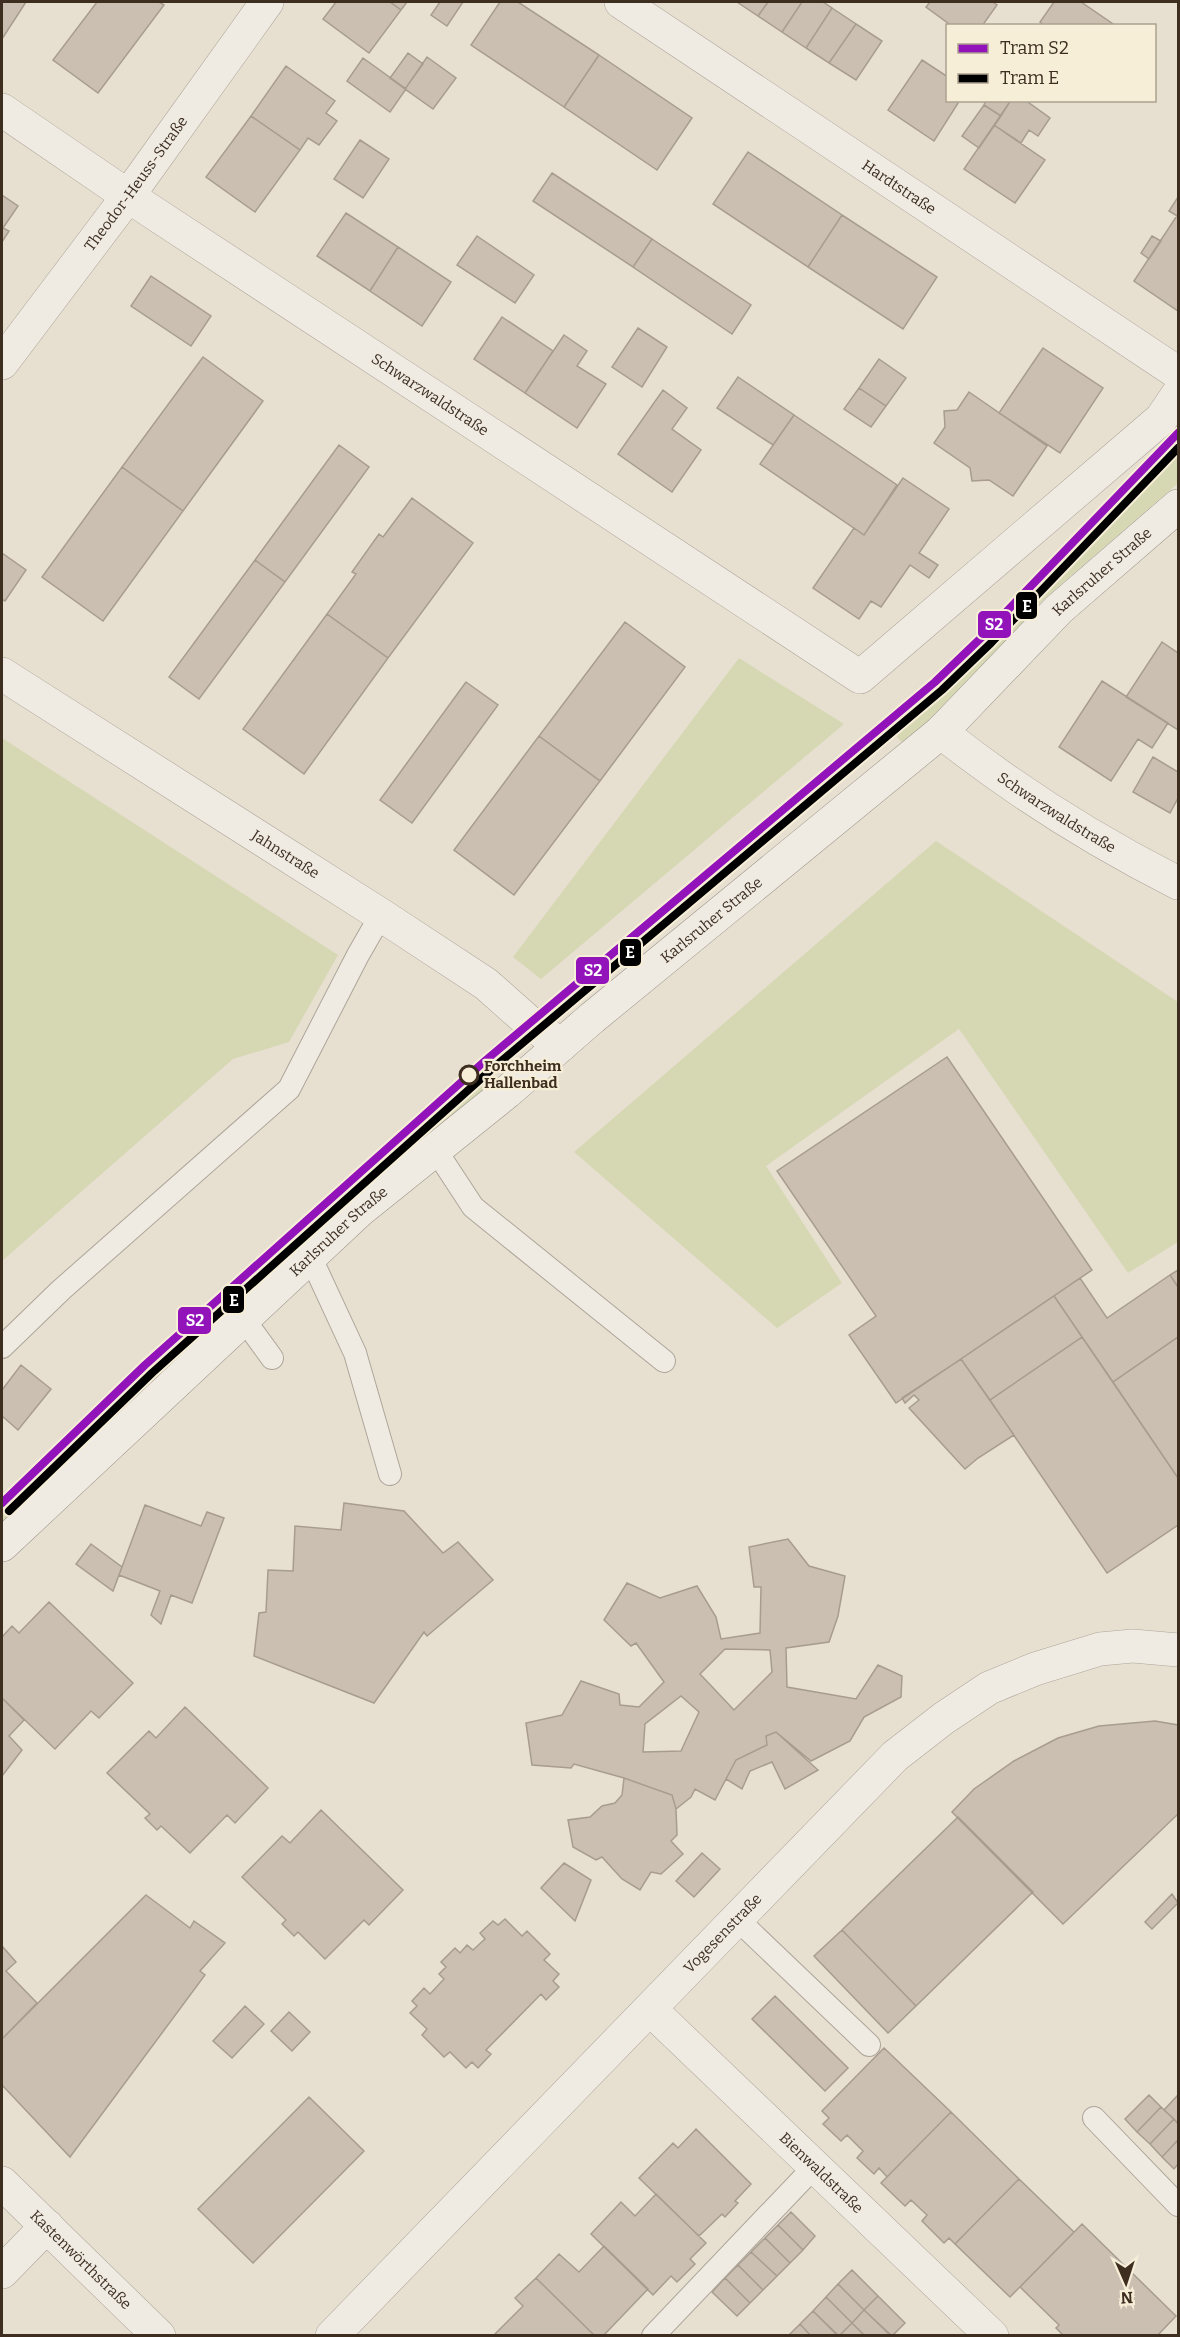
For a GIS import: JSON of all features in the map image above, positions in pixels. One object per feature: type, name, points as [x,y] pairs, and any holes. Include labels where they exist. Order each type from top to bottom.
[{"type":"street","name":"Theodor-Heuss-Straße","points":[[2,363],[128,196],[267,2]]},
{"type":"street","name":"Hardtstraße","points":[[621,2],[1179,373]]},
{"type":"street","name":"Schwarzwaldstraße","points":[[2,110],[128,196],[860,676],[1161,419],[1179,394]]},
{"type":"street","name":"Karlsruher Straße","points":[[2,1545],[359,1211],[941,732],[1059,609],[1179,506]]},
{"type":"street","name":"Jahnstraße","points":[[2,674],[486,984],[530,1023],[561,1045]]},
{"type":"street","name":"Schwarzwaldstraße","points":[[941,732],[984,766],[1112,849],[1179,883]]},
{"type":"street","name":"Vogesenstraße","points":[[332,2336],[895,1756],[944,1718],[989,1688],[1035,1669],[1100,1649],[1132,1646],[1179,1650]]},
{"type":"street","name":"Bienwaldstraße","points":[[650,2009],[992,2336]]},
{"type":"street","name":"Kastenwörthstraße","points":[[2,2183],[159,2336]]},
{"type":"street","points":[[2,2272],[47,2226]]},
{"type":"lane","points":[[2,1347],[61,1290],[289,1089],[381,915]]},
{"type":"lane","points":[[435,1149],[473,1207],[664,1360]]},
{"type":"lane","points":[[310,1256],[355,1353],[390,1474]]},
{"type":"lane","points":[[243,1318],[272,1358]]},
{"type":"lane","points":[[737,1919],[869,2045]]},
{"type":"lane","points":[[1094,2118],[1179,2205]]},
{"type":"lane","points":[[653,2336],[815,2166]]},
{"type":"green space","points":[[1178,448],[1178,483],[1042,601],[940,715],[904,745],[894,733],[943,691],[1006,622],[1094,536]]},
{"type":"green space","points":[[739,658],[844,724],[541,979],[513,957]]},
{"type":"green space","points":[[2,738],[338,955],[289,1042],[233,1059],[2,1261]]},
{"type":"green space","points":[[936,841],[1178,1002],[1178,1242],[1128,1273],[959,1029],[766,1166],[842,1283],[777,1328],[574,1152]]},
{"type":"green space","points":[[482,1076],[492,1089],[417,1142],[369,1180],[167,1364],[163,1361],[328,1212]]},
{"type":"green space","points":[[143,1379],[146,1384],[2,1523],[2,1516]]},
{"type":"building","points":[[2,2],[26,2],[2,39]]},
{"type":"building","points":[[97,2],[159,2],[164,5],[98,93],[53,60]]},
{"type":"building","points":[[336,2],[390,2],[401,10],[369,53],[323,19]]},
{"type":"building","points":[[390,2],[407,2],[401,10]]},
{"type":"building","points":[[440,2],[463,2],[447,26],[431,15]]},
{"type":"building","points":[[500,2],[518,2],[599,55],[564,107],[471,45]]},
{"type":"building","points":[[737,2],[768,2],[758,16]]},
{"type":"building","points":[[768,2],[802,2],[782,32],[758,16]]},
{"type":"building","points":[[802,2],[823,2],[832,8],[806,48],[782,32]]},
{"type":"building","points":[[930,2],[993,2],[997,5],[983,24],[949,24],[926,7]]},
{"type":"building","points":[[1054,2],[1081,2],[1113,24],[1042,24],[1040,22]]},
{"type":"building","points":[[832,8],[856,24],[829,63],[806,48]]},
{"type":"building","points":[[856,24],[882,41],[856,80],[829,63]]},
{"type":"building","points":[[408,53],[423,64],[405,89],[390,78]]},
{"type":"building","points":[[599,55],[692,118],[657,170],[564,107]]},
{"type":"building","points":[[427,57],[456,78],[433,109],[405,89]]},
{"type":"building","points":[[363,58],[406,89],[390,112],[347,81]]},
{"type":"building","points":[[922,60],[946,76],[946,102],[959,102],[934,141],[888,110]]},
{"type":"building","points":[[286,66],[335,101],[326,113],[337,121],[319,145],[308,138],[300,150],[251,116]]},
{"type":"building","points":[[985,102],[1010,102],[1001,116],[984,105]]},
{"type":"building","points":[[1010,102],[1028,102],[1050,118],[1038,136],[1029,130],[1021,143],[994,125]]},
{"type":"building","points":[[984,105],[1001,116],[979,148],[962,136]]},
{"type":"building","points":[[251,116],[300,150],[255,212],[206,177]]},
{"type":"building","points":[[994,125],[1045,160],[1015,203],[964,169]]},
{"type":"building","points":[[360,140],[389,159],[363,198],[334,179]]},
{"type":"building","points":[[748,152],[842,215],[808,267],[713,204]]},
{"type":"building","points":[[552,173],[652,239],[633,267],[533,201]]},
{"type":"building","points":[[2,195],[18,206],[3,228],[9,231],[2,242]]},
{"type":"building","points":[[1178,197],[1178,214],[1177,216],[1169,211]]},
{"type":"building","points":[[346,213],[398,247],[370,291],[317,256]]},
{"type":"building","points":[[1178,214],[1178,311],[1134,281]]},
{"type":"building","points":[[842,215],[937,277],[903,329],[808,267]]},
{"type":"building","points":[[477,236],[534,275],[515,303],[457,265]]},
{"type":"building","points":[[1152,236],[1161,241],[1149,259],[1141,253]]},
{"type":"building","points":[[652,239],[751,305],[732,334],[633,267]]},
{"type":"building","points":[[398,247],[451,282],[422,326],[370,291]]},
{"type":"building","points":[[151,276],[211,316],[191,346],[131,306]]},
{"type":"building","points":[[502,317],[553,351],[525,393],[474,359]]},
{"type":"building","points":[[638,328],[667,347],[642,387],[612,367]]},
{"type":"building","points":[[564,335],[587,351],[577,366],[606,384],[577,428],[525,393]]},
{"type":"building","points":[[1043,348],[1103,388],[1060,453],[999,413]]},
{"type":"building","points":[[203,357],[263,401],[183,511],[122,467]]},
{"type":"building","points":[[879,359],[906,378],[886,406],[859,388]]},
{"type":"building","points":[[738,377],[794,415],[773,445],[717,408]]},
{"type":"building","points":[[859,388],[886,406],[871,427],[844,409]]},
{"type":"building","points":[[663,390],[687,408],[672,429],[701,450],[672,492],[618,454]]},
{"type":"building","points":[[969,392],[1047,446],[1013,496],[989,480],[972,481],[970,468],[934,443],[945,427],[944,411],[957,410]]},
{"type":"building","points":[[794,415],[897,485],[864,535],[760,464]]},
{"type":"building","points":[[339,445],[369,467],[285,582],[255,560]]},
{"type":"building","points":[[122,467],[183,511],[103,621],[42,577]]},
{"type":"building","points":[[903,478],[949,509],[919,553],[938,565],[929,578],[910,565],[881,607],[871,601],[859,619],[813,588],[854,528],[864,535]]},
{"type":"building","points":[[412,498],[473,543],[388,658],[327,614],[356,574],[352,572],[379,534],[383,537]]},
{"type":"building","points":[[2,553],[26,570],[5,601],[2,599]]},
{"type":"building","points":[[255,560],[285,582],[199,699],[169,677]]},
{"type":"building","points":[[327,614],[388,658],[304,774],[243,729]]},
{"type":"building","points":[[625,622],[685,667],[600,781],[539,736]]},
{"type":"building","points":[[1162,642],[1178,653],[1178,730],[1126,697]]},
{"type":"building","points":[[1102,681],[1168,723],[1152,748],[1138,739],[1111,781],[1059,747]]},
{"type":"building","points":[[466,682],[498,705],[412,823],[380,800]]},
{"type":"building","points":[[539,736],[600,781],[514,895],[454,850]]},
{"type":"building","points":[[1153,757],[1178,772],[1178,798],[1170,813],[1133,792]]},
{"type":"building","points":[[947,1057],[1092,1270],[896,1403],[849,1335],[876,1316],[777,1171]]},
{"type":"building","points":[[1178,1270],[1178,1287],[1170,1275]]},
{"type":"building","points":[[1170,1275],[1178,1287],[1178,1337],[1113,1382],[1054,1296],[1080,1278],[1107,1318]]},
{"type":"building","points":[[1054,1296],[1082,1337],[990,1400],[961,1359]]},
{"type":"building","points":[[1082,1337],[1178,1478],[1178,1525],[1107,1573],[990,1400]]},
{"type":"building","points":[[1178,1337],[1178,1478],[1113,1382]]},
{"type":"building","points":[[961,1359],[1014,1435],[965,1469],[909,1408],[919,1400],[914,1395],[905,1403],[902,1398]]},
{"type":"building","points":[[21,1365],[51,1389],[18,1430],[2,1416],[2,1390]]},
{"type":"building","points":[[344,1503],[404,1511],[443,1553],[458,1542],[493,1580],[427,1636],[424,1632],[374,1703],[254,1656],[259,1613],[266,1612],[268,1570],[293,1571],[295,1526],[341,1530]]},
{"type":"building","points":[[145,1505],[201,1526],[207,1512],[224,1518],[192,1603],[171,1595],[161,1624],[151,1615],[160,1591],[119,1575]]},
{"type":"building","points":[[788,1539],[809,1566],[845,1576],[838,1616],[829,1642],[786,1648],[787,1687],[856,1699],[878,1665],[902,1676],[901,1697],[864,1717],[850,1741],[811,1761],[776,1732],[766,1736],[767,1745],[736,1760],[715,1800],[695,1789],[691,1797],[676,1809],[672,1795],[624,1778],[574,1764],[571,1768],[532,1765],[526,1723],[562,1715],[581,1681],[619,1694],[620,1705],[639,1707],[664,1682],[636,1643],[631,1646],[604,1620],[627,1583],[660,1598],[697,1586],[716,1617],[721,1639],[760,1633],[761,1587],[754,1587],[749,1547]],"holes":[[[725,1649],[770,1650],[772,1672],[734,1710],[700,1674]],[[681,1696],[699,1712],[681,1751],[643,1752],[645,1724]]]},
{"type":"building","points":[[91,1544],[122,1567],[113,1591],[76,1564]]},
{"type":"building","points":[[49,1602],[133,1683],[99,1718],[91,1711],[55,1749],[2,1698],[2,1637],[12,1626],[19,1633]]},
{"type":"building","points":[[2,1698],[24,1720],[9,1736],[22,1750],[2,1776]]},
{"type":"building","points":[[185,1707],[268,1788],[235,1823],[227,1815],[190,1853],[161,1826],[157,1830],[145,1818],[150,1814],[107,1773],[149,1731],[156,1738]]},
{"type":"building","points":[[1155,1721],[1178,1725],[1178,1814],[1063,1924],[952,1812],[974,1789],[1014,1761],[1058,1738],[1099,1726]]},
{"type":"building","points":[[776,1732],[818,1770],[785,1789],[772,1762],[750,1771],[742,1789],[726,1779],[736,1760],[767,1745],[766,1736]]},
{"type":"building","points":[[624,1778],[672,1795],[676,1809],[677,1835],[671,1841],[683,1854],[661,1874],[651,1872],[640,1890],[622,1879],[602,1857],[596,1860],[573,1847],[568,1820],[590,1817],[602,1806],[615,1803],[622,1795]]},
{"type":"building","points":[[321,1810],[403,1890],[369,1925],[364,1920],[325,1959],[298,1932],[294,1936],[282,1924],[286,1920],[242,1877],[282,1836],[290,1843]]},
{"type":"building","points":[[958,1817],[1033,1892],[916,2006],[842,1930]]},
{"type":"building","points":[[702,1853],[720,1869],[694,1897],[676,1881]]},
{"type":"building","points":[[564,1863],[591,1880],[575,1921],[541,1888]]},
{"type":"building","points":[[1172,1894],[1178,1903],[1152,1929],[1145,1922]]},
{"type":"building","points":[[146,1895],[190,1928],[194,1921],[225,1943],[200,1971],[205,1975],[70,2157],[2,2085],[2,2039]]},
{"type":"building","points":[[505,1919],[522,1936],[527,1931],[550,1954],[544,1960],[559,1974],[553,1981],[559,1987],[546,2000],[541,1994],[486,2050],[491,2054],[478,2068],[472,2062],[466,2068],[450,2052],[444,2057],[422,2035],[427,2029],[410,2013],[417,2006],[412,2001],[424,1988],[430,1994],[444,1979],[439,1974],[446,1967],[441,1962],[455,1948],[460,1953],[467,1945],[473,1950],[485,1939],[480,1933],[493,1921],[498,1925]]},
{"type":"building","points":[[842,1930],[916,2006],[888,2033],[814,1956]]},
{"type":"building","points":[[2,1946],[16,1962],[6,1971],[37,2003],[2,2039]]},
{"type":"building","points":[[775,1996],[848,2068],[825,2091],[752,2019]]},
{"type":"building","points":[[245,2006],[264,2024],[232,2058],[213,2041]]},
{"type":"building","points":[[289,2012],[310,2032],[292,2051],[271,2031]]},
{"type":"building","points":[[884,2048],[951,2112],[887,2177],[879,2168],[874,2174],[857,2158],[863,2151],[847,2135],[841,2141],[823,2124],[829,2118],[822,2111]]},
{"type":"building","points":[[1149,2095],[1161,2107],[1137,2132],[1125,2119]]},
{"type":"building","points":[[1178,2095],[1178,2123],[1164,2110]]},
{"type":"building","points":[[309,2097],[364,2151],[253,2263],[198,2209]]},
{"type":"building","points":[[1161,2107],[1174,2119],[1150,2144],[1137,2132]]},
{"type":"building","points":[[951,2112],[1019,2179],[955,2244],[949,2238],[944,2243],[922,2221],[927,2215],[911,2200],[905,2206],[881,2183]]},
{"type":"building","points":[[1174,2119],[1178,2124],[1178,2140],[1162,2157],[1150,2144]]},
{"type":"building","points":[[696,2129],[751,2184],[735,2201],[738,2203],[725,2217],[722,2214],[699,2236],[639,2178],[673,2143],[678,2148]]},
{"type":"building","points":[[1178,2140],[1178,2164],[1174,2169],[1162,2157]]},
{"type":"building","points":[[1019,2179],[1074,2232],[1010,2297],[955,2244]]},
{"type":"building","points":[[656,2194],[706,2243],[690,2259],[695,2264],[677,2282],[671,2276],[653,2295],[591,2234],[621,2202],[635,2216]]},
{"type":"building","points":[[791,2212],[815,2236],[803,2250],[778,2225]]},
{"type":"building","points":[[1082,2224],[1176,2316],[1157,2336],[1064,2336],[1056,2328],[1059,2325],[1020,2287]]},
{"type":"building","points":[[778,2225],[803,2250],[790,2263],[765,2238]]},
{"type":"building","points":[[765,2238],[790,2263],[777,2276],[751,2252]]},
{"type":"building","points":[[604,2246],[648,2289],[603,2336],[595,2336],[536,2278],[559,2254],[579,2272]]},
{"type":"building","points":[[751,2252],[777,2276],[763,2290],[738,2265]]},
{"type":"building","points":[[738,2265],[763,2290],[750,2303],[725,2278]]},
{"type":"building","points":[[852,2270],[878,2296],[864,2310],[838,2284]]},
{"type":"building","points":[[536,2278],[595,2336],[493,2336],[523,2306],[515,2298]]},
{"type":"building","points":[[725,2278],[750,2303],[737,2316],[712,2292]]},
{"type":"building","points":[[838,2284],[864,2310],[852,2323],[826,2297]]},
{"type":"building","points":[[878,2296],[905,2323],[892,2336],[864,2310]]},
{"type":"building","points":[[826,2297],[852,2323],[839,2336],[813,2311]]},
{"type":"building","points":[[864,2310],[891,2336],[865,2336],[852,2323]]},
{"type":"building","points":[[813,2311],[838,2336],[811,2336],[800,2324]]},
{"type":"building","points":[[852,2323],[865,2336],[839,2336]]},
{"type":"building","points":[[800,2324],[811,2336],[788,2336]]},
{"type":"tram line","name":"S2","points":[[2,1503],[145,1365],[486,1060],[935,682],[983,636],[1178,433]]},
{"type":"tram line","name":"E","points":[[9,1511],[152,1373],[493,1068],[942,690],[991,643],[1178,448]]},
{"type":"place","name":"Forchheim Hallenbad","points":[[469,1075]]}]
